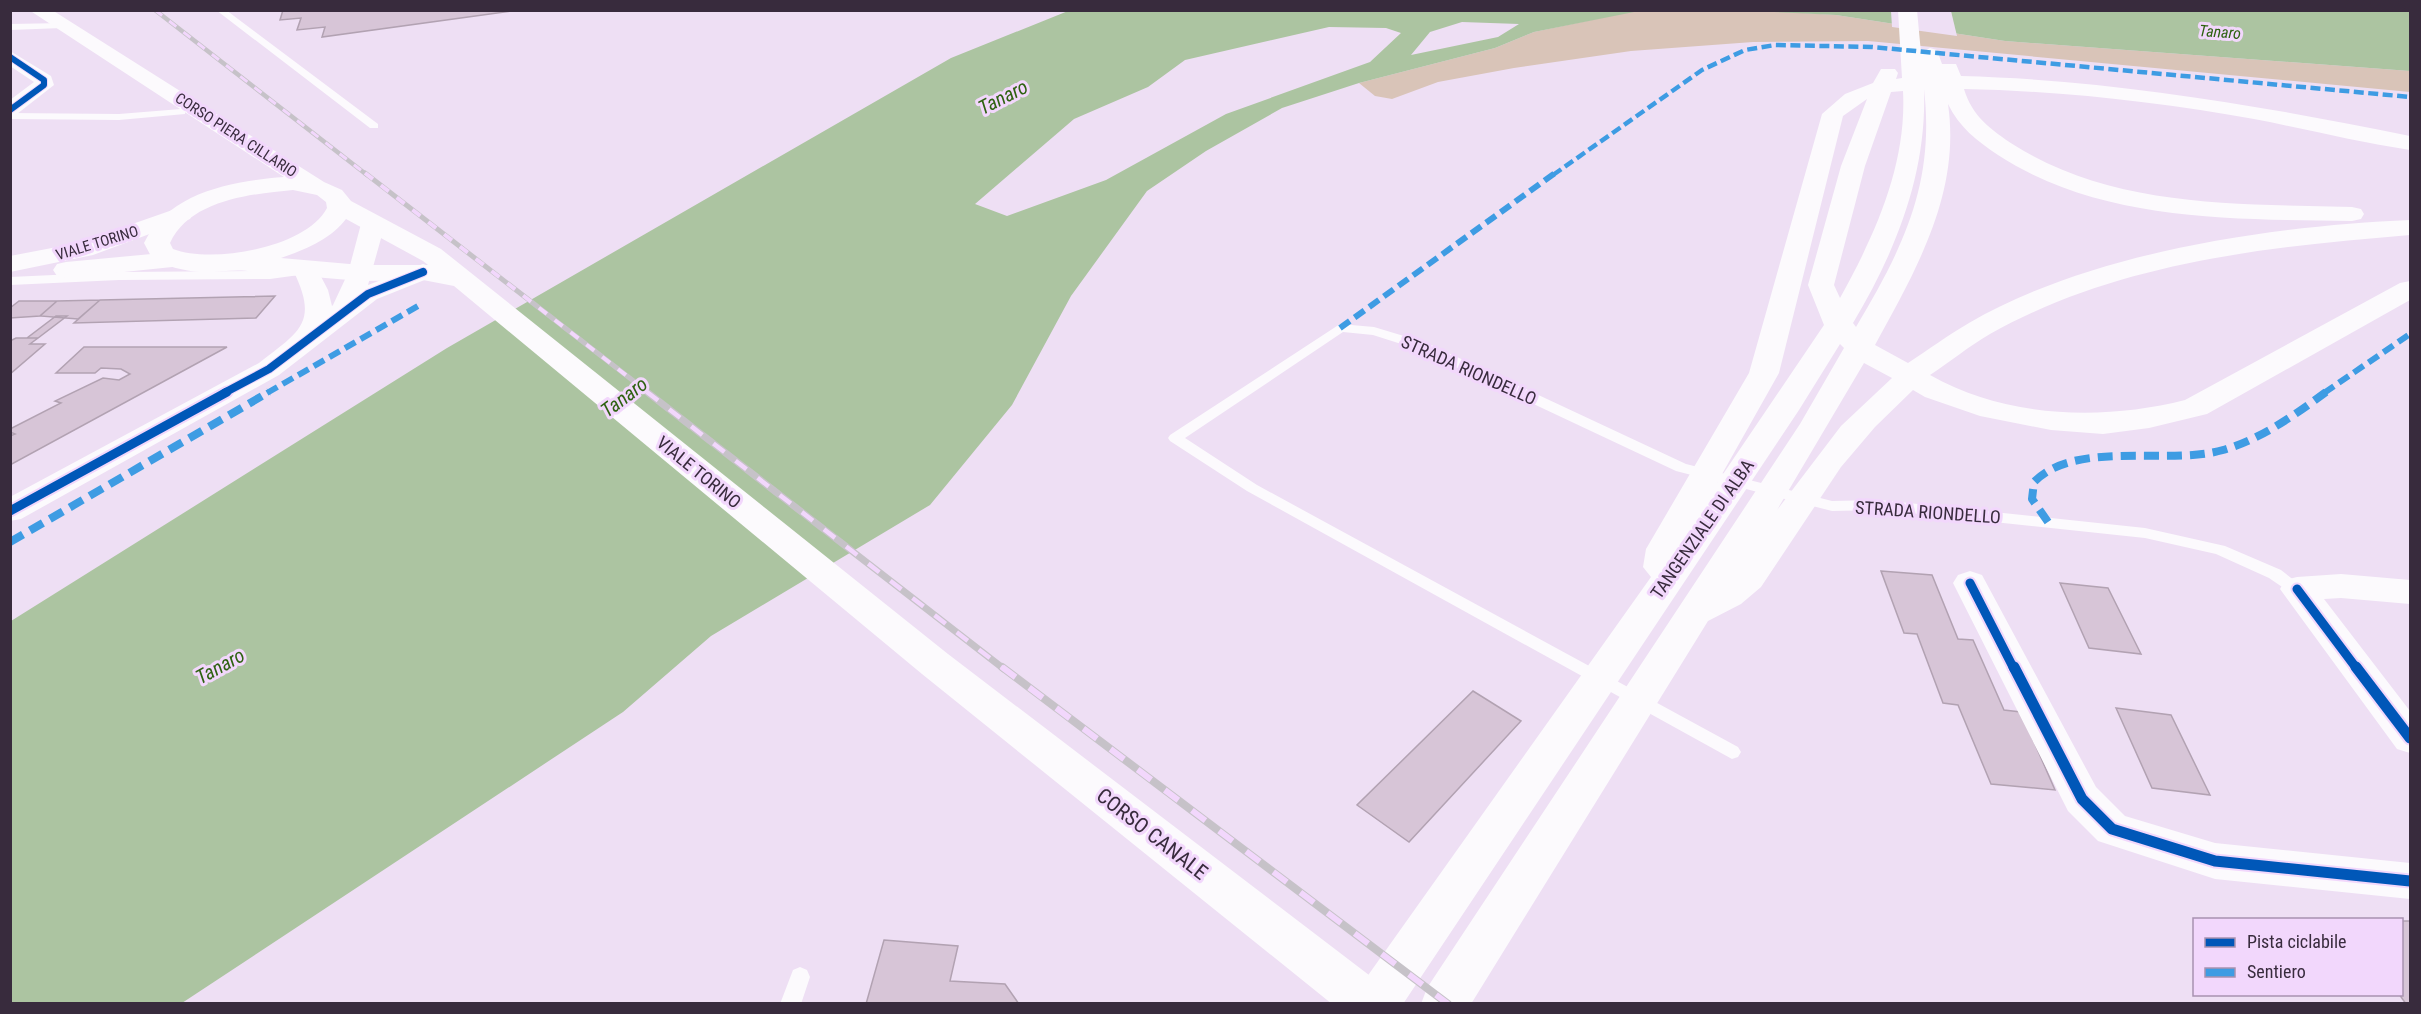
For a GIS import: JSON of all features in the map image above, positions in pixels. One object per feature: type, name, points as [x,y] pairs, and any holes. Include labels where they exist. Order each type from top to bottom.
[{"type":"main road","name":"CORSO PIERA CILLARIO","points":[[38,10],[316,186],[328,190],[337,196],[339,205]]},
{"type":"main road","name":"TANGENZIALE DI ALBA","points":[[1444,1004],[1695,615],[1815,424],[1905,266],[1920,230],[1934,176],[1939,121],[1928,38],[1913,13]]},
{"type":"main road","name":"TANGENZIALE DI ALBA","points":[[1358,1000],[1656,596],[1784,410],[1838,325],[1875,257],[1894,215],[1906,172],[1914,116],[1913,13]]},
{"type":"main road","points":[[1913,13],[1853,166],[1821,285],[1834,319],[1858,347],[1895,371],[1936,391],[1991,409],[2051,421],[2103,423],[2149,419],[2196,407],[2410,289]]},
{"type":"main road","points":[[1928,38],[1949,68],[1960,108],[1987,137],[2009,154],[2069,182],[2145,200],[2225,209],[2410,216]]},
{"type":"main road","name":"CORSO PIERA CILLARIO","points":[[157,84],[181,112],[235,151],[244,162],[237,178],[207,201]]},
{"type":"main road","points":[[1656,596],[1662,549],[1764,373],[1833,114],[1848,100],[1866,92],[1898,84],[2032,84],[2099,89],[2223,105],[2410,143]]},
{"type":"main road","points":[[172,260],[162,254],[157,243],[163,229],[181,214],[207,201],[255,187],[293,183],[316,186]]},
{"type":"main road","points":[[237,262],[285,249],[310,237],[335,216],[339,205]]},
{"type":"main road","name":"VIALE TORINO","points":[[339,205],[432,255],[935,664]]},
{"type":"main road","name":"VIALE TORINO","points":[[10,264],[84,250],[181,214]]},
{"type":"main road","points":[[1695,615],[1744,583],[1830,458],[1883,399],[1927,362],[1975,333],[2026,306],[2099,278],[2215,248],[2339,232],[2410,227]]},
{"type":"main road","name":"VIALE TORINO","points":[[10,275],[172,260],[212,264],[237,262],[306,270],[361,273],[423,272],[473,287]]},
{"type":"main road","name":"CORSO CANALE","points":[[935,664],[1358,1000]]},
{"type":"street","points":[[10,57],[44,80],[44,85],[10,110]]},
{"type":"street","points":[[345,309],[361,273],[373,224]]},
{"type":"street","points":[[298,349],[320,313],[320,299],[306,270]]},
{"type":"street","points":[[10,511],[270,369],[298,349],[345,309],[368,294],[423,272]]},
{"type":"street","points":[[1970,583],[2082,799],[2112,829],[2215,861],[2410,881]]},
{"type":"street","points":[[2297,589],[2341,586],[2410,592]]},
{"type":"street","name":"STRADA RIONDELLO","points":[[2297,589],[2410,738]]},
{"type":"lane","points":[[220,10],[374,126]]},
{"type":"lane","points":[[10,27],[62,25]]},
{"type":"lane","points":[[10,116],[119,117],[181,112]]},
{"type":"lane","points":[[10,281],[119,276],[270,275],[306,270]]},
{"type":"lane","name":"STRADA RIONDELLO","points":[[1732,752],[1252,488],[1175,438],[1340,328],[1374,331],[1422,346],[1681,468],[1832,506],[1880,505],[2145,533],[2220,550],[2275,574],[2297,589]]},
{"type":"lane","points":[[790,1004],[800,977]]},
{"type":"shaded area","points":[[1639,10],[1752,10],[1836,15],[2005,41],[2410,71],[2410,92],[1868,41],[1753,42],[1631,51],[1438,82],[1392,99],[1375,96],[1359,83],[1495,48],[1534,32]]},
{"type":"water","name":"Tanaro","points":[[1068,11],[1639,11],[1534,32],[1495,48],[1359,83],[1282,108],[1206,151],[1147,191],[1071,296],[1012,405],[930,505],[711,636],[623,712],[182,1003],[11,1004],[11,621],[447,348],[951,58]],"holes":[[[1462,22],[1519,24],[1498,37],[1411,55],[1430,32]],[[1329,27],[1386,28],[1401,33],[1370,62],[1226,114],[1106,180],[1007,216],[975,204],[1074,119],[1148,87],[1185,60]]]},
{"type":"water","name":"Tanaro","points":[[1752,11],[2410,11],[2410,71],[2005,41],[1836,15]]},
{"type":"pier","points":[[1891,11],[1951,11],[1957,36],[1892,27]]},
{"type":"building","points":[[283,10],[519,10],[322,37],[325,27],[297,30],[301,18],[280,20]]},
{"type":"building","points":[[275,296],[256,318],[74,323],[100,300]]},
{"type":"building","points":[[100,300],[78,319],[40,316],[57,301]]},
{"type":"building","points":[[19,301],[57,301],[40,316],[10,318],[10,308]]},
{"type":"building","points":[[56,316],[67,316],[38,338],[27,338]]},
{"type":"building","points":[[16,338],[38,338],[30,344],[45,344],[10,374],[10,341]]},
{"type":"building","points":[[84,347],[227,347],[10,465],[10,436],[15,434],[10,432],[10,429],[61,403],[55,401],[103,378],[119,380],[130,374],[121,369],[101,368],[95,373],[56,373]]},
{"type":"building","points":[[1881,571],[1932,575],[1958,639],[1973,640],[2004,710],[2021,712],[2055,790],[1991,784],[1958,705],[1943,703],[1917,634],[1904,633]]},
{"type":"building","points":[[2060,583],[2108,588],[2141,654],[2089,648]]},
{"type":"building","points":[[1473,691],[1521,721],[1409,842],[1357,805]]},
{"type":"building","points":[[2116,708],[2171,715],[2210,795],[2152,788]]},
{"type":"building","points":[[2403,921],[2410,921],[2410,1004],[2406,1004],[2400,996],[2403,996]]},
{"type":"building","points":[[884,940],[958,946],[950,981],[1005,984],[1019,1004],[866,1004]]},
{"type":"railway","points":[[155,10],[367,175]]},
{"type":"railway","points":[[365,173],[649,393]]},
{"type":"railway","points":[[647,392],[1004,669]]},
{"type":"railway","points":[[1002,667],[1448,1004]]},
{"type":"marked path","points":[[1340,328],[1675,88],[1716,62],[1745,50],[1775,45],[1872,47],[2410,97]]},
{"type":"marked path","points":[[10,542],[418,306]]},
{"type":"marked path","points":[[2048,522],[2032,499],[2034,482],[2049,469],[2071,462],[2093,459],[2182,457],[2224,450],[2271,429],[2410,334]]},
{"type":"cycle path","points":[[10,57],[44,80],[44,85],[10,110]]},
{"type":"cycle path","points":[[10,511],[269,369],[345,309],[368,294],[423,272]]},
{"type":"cycle path","points":[[1970,583],[2082,799],[2112,829],[2215,861],[2410,881]]},
{"type":"cycle path","points":[[2297,589],[2410,738]]}]
